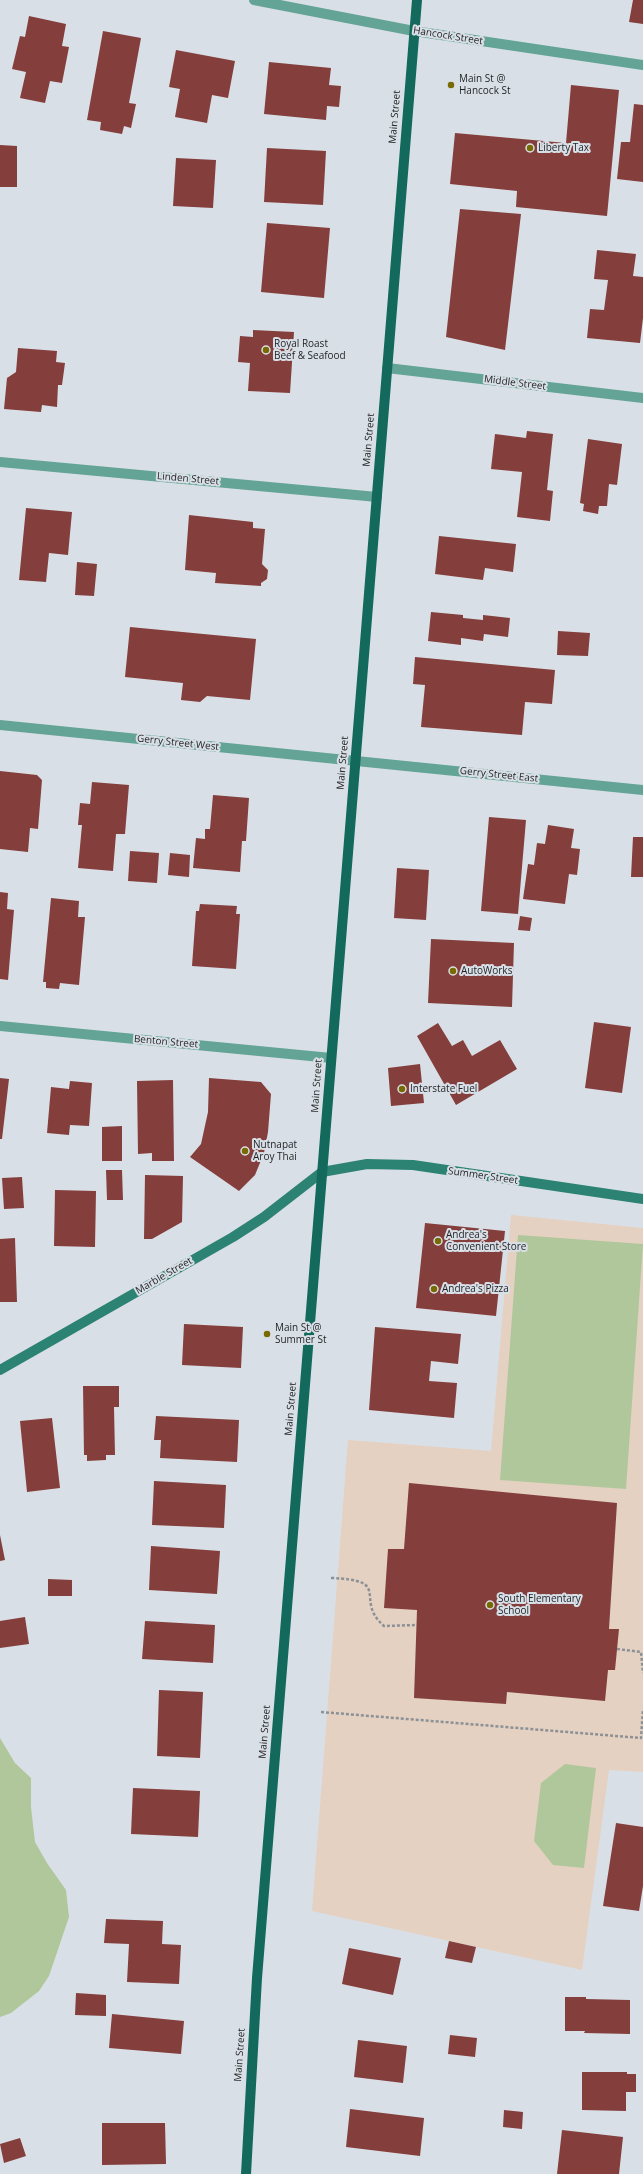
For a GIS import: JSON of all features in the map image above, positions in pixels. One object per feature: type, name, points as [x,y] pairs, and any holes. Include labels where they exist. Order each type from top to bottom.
[{"type":"main road","name":"Main Street","points":[[246,2174],[258,1970],[417,0]]},
{"type":"main road","name":"Summer Street","points":[[322,1172],[367,1164],[413,1165],[643,1199]]},
{"type":"main road","name":"Marble Street","points":[[0,1370],[233,1237],[264,1217],[322,1172]]},
{"type":"street","name":"Hancock Street","points":[[254,0],[414,31],[643,65]]},
{"type":"street","name":"Middle Street","points":[[387,368],[643,398]]},
{"type":"street","name":"Linden Street","points":[[0,462],[377,496]]},
{"type":"street","name":"Gerry Street West","points":[[0,725],[355,760]]},
{"type":"street","name":"Gerry Street East","points":[[355,760],[643,790]]},
{"type":"street","name":"Benton Street","points":[[0,1026],[331,1058]]},
{"type":"path","points":[[331,1578],[356,1579],[366,1584],[370,1591],[373,1612],[384,1626],[416,1625]]},
{"type":"path","points":[[617,1649],[641,1652],[643,1673]]},
{"type":"path","points":[[321,1712],[641,1738],[643,1709]]},
{"type":"shaded area","name":"South Elementary School","points":[[511,1215],[643,1228],[643,1772],[609,1770],[582,1970],[312,1911],[348,1440],[491,1451]]},
{"type":"green space","points":[[518,1235],[643,1244],[626,1489],[500,1480]]},
{"type":"green space","points":[[0,1738],[15,1763],[31,1778],[31,1807],[35,1842],[47,1863],[66,1890],[69,1917],[49,1976],[39,1991],[11,2013],[0,2017]]},
{"type":"green space","points":[[565,1764],[596,1768],[584,1868],[553,1865],[534,1841],[541,1783]]},
{"type":"building","points":[[633,0],[643,0],[643,24],[629,22]]},
{"type":"building","points":[[29,16],[66,24],[62,46],[69,47],[62,83],[50,81],[45,103],[20,98],[26,72],[12,69],[20,36],[25,37]]},
{"type":"building","points":[[103,31],[141,38],[129,103],[136,104],[131,128],[124,126],[122,134],[100,130],[101,122],[87,120]]},
{"type":"building","points":[[176,50],[235,61],[228,98],[212,95],[207,123],[175,117],[180,89],[169,87]]},
{"type":"building","points":[[269,62],[331,68],[329,85],[341,86],[339,107],[327,106],[326,120],[264,114]]},
{"type":"building","points":[[571,85],[619,90],[607,216],[516,207],[517,191],[450,184],[455,133],[566,143]]},
{"type":"building","points":[[634,104],[643,105],[643,182],[617,179],[621,142],[630,142]]},
{"type":"building","points":[[0,145],[17,146],[17,187],[0,187]]},
{"type":"building","points":[[267,148],[326,151],[323,205],[264,202]]},
{"type":"building","points":[[176,158],[216,160],[213,208],[173,206]]},
{"type":"building","points":[[460,209],[521,214],[505,350],[446,337]]},
{"type":"building","points":[[267,223],[330,228],[324,298],[261,292]]},
{"type":"building","points":[[597,250],[636,254],[633,276],[643,277],[643,318],[640,343],[587,338],[590,309],[604,310],[608,280],[594,279]]},
{"type":"building","name":"Royal Roast Beef & Seafood","points":[[253,330],[294,332],[290,393],[248,391],[250,363],[238,362],[240,336],[253,337]]},
{"type":"building","points":[[18,348],[57,351],[56,362],[65,363],[62,385],[58,385],[57,407],[42,405],[41,412],[4,409],[7,378],[16,372]]},
{"type":"building","points":[[527,431],[553,434],[547,490],[553,491],[550,521],[517,517],[522,472],[491,469],[495,434],[526,438]]},
{"type":"building","points":[[588,439],[622,444],[617,485],[609,484],[607,506],[599,506],[598,514],[583,511],[584,504],[580,503]]},
{"type":"building","points":[[26,508],[72,512],[68,555],[49,553],[46,582],[19,580]]},
{"type":"building","points":[[189,515],[253,522],[253,528],[265,529],[262,564],[268,570],[267,579],[261,583],[261,586],[215,583],[216,573],[185,570]]},
{"type":"building","points":[[439,536],[516,544],[513,572],[485,568],[483,580],[435,574]]},
{"type":"building","points":[[77,562],[97,564],[94,596],[75,595]]},
{"type":"building","points":[[431,612],[463,615],[463,618],[483,620],[483,615],[510,618],[508,637],[484,634],[483,641],[461,638],[461,645],[428,641]]},
{"type":"building","points":[[130,627],[256,639],[250,700],[207,696],[200,702],[181,700],[183,683],[125,677]]},
{"type":"building","points":[[558,631],[590,633],[588,656],[557,655]]},
{"type":"building","points":[[415,657],[555,670],[552,704],[525,702],[522,735],[421,727],[425,685],[413,684]]},
{"type":"building","points":[[0,771],[37,775],[42,780],[38,829],[30,828],[28,852],[0,849]]},
{"type":"building","points":[[92,782],[129,785],[125,834],[116,834],[113,871],[78,868],[82,825],[78,825],[80,803],[90,804]]},
{"type":"building","points":[[213,795],[249,798],[246,841],[242,841],[240,872],[193,868],[196,838],[205,839],[205,829],[210,829]]},
{"type":"building","points":[[489,817],[526,820],[518,914],[481,911]]},
{"type":"building","points":[[548,825],[574,829],[571,848],[580,849],[577,875],[569,874],[565,904],[523,899],[528,864],[534,865],[537,843],[545,844]]},
{"type":"building","points":[[633,837],[643,837],[643,877],[631,877]]},
{"type":"building","points":[[130,851],[159,853],[157,883],[128,881]]},
{"type":"building","points":[[170,853],[190,855],[189,877],[168,875]]},
{"type":"building","points":[[397,868],[429,870],[426,920],[394,918]]},
{"type":"building","points":[[0,892],[8,893],[7,909],[14,910],[8,980],[0,979]]},
{"type":"building","points":[[51,898],[79,901],[78,917],[85,917],[79,985],[60,983],[59,989],[46,988],[46,982],[43,982]]},
{"type":"building","points":[[200,904],[237,906],[236,914],[240,914],[236,969],[192,966],[196,911],[199,911]]},
{"type":"building","points":[[520,916],[532,918],[530,931],[518,930]]},
{"type":"building","points":[[431,939],[514,943],[512,1007],[428,1003]]},
{"type":"building","points":[[594,1022],[631,1027],[622,1093],[585,1088]]},
{"type":"building","points":[[438,1023],[452,1046],[463,1040],[472,1056],[500,1040],[517,1069],[456,1105],[417,1036]]},
{"type":"building","points":[[420,1064],[424,1103],[391,1106],[388,1068]]},
{"type":"building","points":[[0,1078],[9,1079],[2,1139],[0,1139]]},
{"type":"building","points":[[209,1078],[261,1082],[271,1094],[268,1132],[264,1153],[255,1175],[239,1191],[190,1157],[201,1144],[208,1112]]},
{"type":"building","points":[[173,1080],[174,1161],[152,1161],[152,1153],[138,1154],[137,1081]]},
{"type":"building","points":[[70,1081],[92,1083],[89,1126],[70,1125],[69,1135],[47,1133],[51,1087],[69,1089]]},
{"type":"building","points":[[122,1126],[122,1161],[102,1161],[102,1127]]},
{"type":"building","points":[[106,1170],[122,1170],[123,1200],[107,1200]]},
{"type":"building","points":[[145,1175],[183,1176],[182,1222],[152,1239],[144,1239]]},
{"type":"building","points":[[22,1177],[24,1208],[4,1209],[2,1178]]},
{"type":"building","points":[[55,1190],[96,1191],[95,1247],[54,1246]]},
{"type":"building","points":[[425,1223],[505,1231],[496,1316],[416,1308]]},
{"type":"building","points":[[15,1238],[17,1302],[0,1302],[0,1239]]},
{"type":"building","points":[[184,1324],[243,1327],[241,1368],[182,1365]]},
{"type":"building","points":[[375,1327],[461,1334],[458,1364],[431,1361],[429,1381],[457,1383],[454,1418],[369,1410]]},
{"type":"building","points":[[83,1386],[119,1386],[119,1407],[114,1407],[115,1455],[106,1455],[106,1460],[87,1461],[87,1455],[84,1455]]},
{"type":"building","points":[[156,1416],[239,1420],[237,1462],[160,1458],[161,1440],[154,1440]]},
{"type":"building","points":[[52,1418],[60,1488],[27,1492],[20,1421]]},
{"type":"building","points":[[154,1481],[226,1485],[224,1528],[152,1525]]},
{"type":"building","points":[[409,1483],[617,1503],[609,1629],[619,1629],[615,1670],[608,1670],[605,1701],[507,1692],[506,1704],[414,1698],[417,1610],[384,1608],[388,1549],[404,1549]]},
{"type":"building","points":[[0,1535],[5,1560],[0,1561]]},
{"type":"building","points":[[151,1546],[220,1551],[217,1594],[149,1590]]},
{"type":"building","points":[[48,1579],[72,1580],[72,1596],[48,1596]]},
{"type":"building","points":[[25,1617],[29,1644],[0,1648],[0,1621]]},
{"type":"building","points":[[145,1621],[215,1625],[213,1663],[142,1659]]},
{"type":"building","points":[[159,1690],[203,1692],[200,1758],[157,1756]]},
{"type":"building","points":[[133,1788],[200,1791],[198,1837],[131,1834]]},
{"type":"building","points":[[616,1823],[643,1827],[643,1886],[639,1911],[603,1906]]},
{"type":"building","points":[[106,1919],[163,1921],[162,1944],[181,1945],[179,1984],[127,1982],[129,1944],[104,1943]]},
{"type":"building","points":[[449,1941],[476,1947],[472,1963],[445,1958]]},
{"type":"building","points":[[349,1948],[401,1958],[393,1995],[342,1984]]},
{"type":"building","points":[[76,1993],[106,1995],[106,2016],[75,2015]]},
{"type":"building","points":[[565,1997],[630,2000],[630,2034],[565,2031]]},
{"type":"building","points":[[112,2014],[184,2021],[181,2054],[109,2048]]},
{"type":"building","points":[[450,2035],[477,2038],[475,2057],[448,2054]]},
{"type":"building","points":[[358,2040],[407,2046],[403,2083],[354,2077]]},
{"type":"building","points":[[582,2072],[627,2072],[627,2074],[636,2074],[636,2092],[626,2092],[626,2111],[582,2110]]},
{"type":"building","points":[[350,2109],[424,2118],[420,2156],[346,2147]]},
{"type":"building","points":[[504,2110],[523,2112],[522,2129],[503,2127]]},
{"type":"building","points":[[102,2123],[165,2123],[166,2164],[102,2165]]},
{"type":"building","points":[[562,2130],[623,2137],[619,2174],[557,2174]]},
{"type":"building","points":[[20,2138],[26,2156],[4,2163],[0,2144]]},
{"type":"place","name":"Main St @ Hancock St","points":[[451,85]]},
{"type":"place","name":"Liberty Tax","points":[[530,148]]},
{"type":"place","name":"Royal Roast Beef & Seafood","points":[[266,350]]},
{"type":"place","name":"AutoWorks","points":[[453,971]]},
{"type":"place","name":"Interstate Fuel","points":[[402,1089]]},
{"type":"place","name":"Nutnapat Aroy Thai","points":[[245,1151]]},
{"type":"place","name":"Andrea's Convenient Store","points":[[438,1241]]},
{"type":"place","name":"Andrea's Pizza","points":[[434,1289]]},
{"type":"place","name":"Main St @ Summer St","points":[[267,1334]]},
{"type":"place","name":"South Elementary School","points":[[490,1605]]}]
